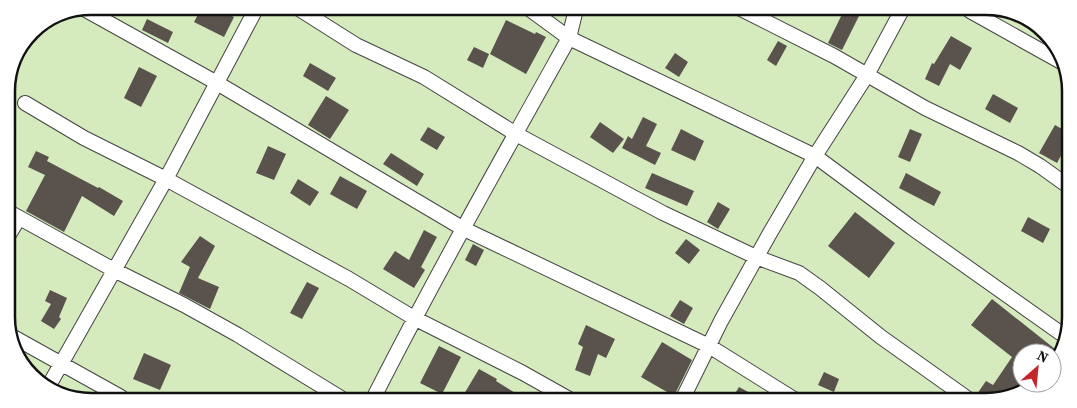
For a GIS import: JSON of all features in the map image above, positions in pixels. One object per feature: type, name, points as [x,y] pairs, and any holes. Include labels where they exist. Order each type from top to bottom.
[{"type":"street","points":[[95,15],[216,83],[462,228],[709,346],[784,393]]},
{"type":"street","points":[[51,381],[166,179],[253,15]]},
{"type":"street","points":[[309,15],[356,45],[424,77],[516,134],[663,214],[756,257],[798,273],[820,288],[881,337],[959,393]]},
{"type":"street","points":[[538,15],[569,38],[815,156],[1061,333]]},
{"type":"street","points":[[376,393],[462,228],[569,38],[575,15]]},
{"type":"street","points":[[752,15],[868,75],[925,108],[1018,153],[1062,182]]},
{"type":"street","points":[[686,393],[756,257],[815,156],[868,75],[899,15]]},
{"type":"street","points":[[977,15],[1054,58]]},
{"type":"street","points":[[25,103],[84,138],[166,179],[349,279],[414,318],[559,393]]},
{"type":"street","points":[[15,215],[238,335],[333,393]]},
{"type":"street","points":[[18,340],[112,393]]},
{"type":"green space","points":[[91,15],[986,15],[1011,19],[1028,28],[1046,45],[1056,62],[1061,81],[1062,317],[1058,342],[1012,343],[1012,388],[991,393],[76,392],[57,385],[34,367],[23,351],[16,332],[15,86],[18,71],[23,57],[41,34],[53,25],[66,19]]},
{"type":"building","points":[[198,15],[230,15],[234,17],[224,37],[194,22]]},
{"type":"building","points":[[842,15],[860,15],[842,50],[828,43]]},
{"type":"building","points":[[147,19],[173,32],[168,43],[142,30]]},
{"type":"building","points":[[506,20],[535,34],[536,32],[546,37],[526,74],[490,54]]},
{"type":"building","points":[[951,36],[972,48],[960,70],[950,64],[939,86],[925,79],[932,63],[934,64]]},
{"type":"building","points":[[778,41],[787,46],[776,66],[767,60]]},
{"type":"building","points":[[474,47],[489,54],[483,68],[467,60]]},
{"type":"building","points":[[675,53],[688,62],[679,77],[665,68]]},
{"type":"building","points":[[310,63],[336,78],[328,91],[303,76]]},
{"type":"building","points":[[139,67],[157,76],[141,107],[124,98]]},
{"type":"building","points":[[993,94],[1018,108],[1010,123],[985,109]]},
{"type":"building","points":[[326,96],[349,110],[330,139],[308,125]]},
{"type":"building","points":[[643,117],[657,124],[646,146],[661,153],[655,165],[622,148],[628,136],[632,139]]},
{"type":"building","points":[[600,122],[624,139],[613,153],[590,137]]},
{"type":"building","points":[[1055,125],[1062,129],[1062,154],[1057,163],[1039,153]]},
{"type":"building","points":[[428,127],[445,137],[437,150],[420,140]]},
{"type":"building","points":[[681,129],[704,141],[695,161],[671,150]]},
{"type":"building","points":[[910,129],[922,134],[910,162],[898,157]]},
{"type":"building","points":[[268,146],[286,154],[274,180],[256,173]]},
{"type":"building","points":[[36,151],[49,157],[47,161],[123,201],[114,216],[82,196],[64,232],[26,211],[45,175],[28,167]]},
{"type":"building","points":[[391,153],[424,174],[417,186],[383,164]]},
{"type":"building","points":[[652,173],[694,191],[687,206],[645,188]]},
{"type":"building","points":[[906,173],[941,192],[934,206],[899,188]]},
{"type":"building","points":[[340,176],[367,191],[357,209],[330,194]]},
{"type":"building","points":[[298,179],[319,192],[310,206],[290,193]]},
{"type":"building","points":[[718,202],[730,209],[718,229],[707,222]]},
{"type":"building","points":[[855,212],[895,243],[869,278],[828,246]]},
{"type":"building","points":[[1028,217],[1050,229],[1043,243],[1021,231]]},
{"type":"building","points":[[424,230],[437,237],[421,267],[425,270],[414,288],[383,269],[395,251],[409,260]]},
{"type":"building","points":[[200,236],[215,246],[198,278],[219,287],[210,309],[179,293],[190,267],[181,262]]},
{"type":"building","points":[[686,239],[700,250],[689,264],[675,253]]},
{"type":"building","points":[[473,244],[484,250],[476,266],[465,260]]},
{"type":"building","points":[[307,282],[319,288],[302,319],[290,313]]},
{"type":"building","points":[[50,290],[67,298],[59,317],[61,319],[54,329],[41,321],[51,304],[45,301]]},
{"type":"building","points":[[992,299],[1047,343],[1012,343],[1012,357],[971,325]]},
{"type":"building","points":[[680,300],[693,308],[684,324],[670,316]]},
{"type":"building","points":[[586,325],[615,339],[606,358],[598,354],[590,376],[575,370],[583,347],[578,344]]},
{"type":"building","points":[[662,342],[692,360],[676,393],[669,393],[641,377]]},
{"type":"building","points":[[439,346],[461,357],[443,393],[420,383]]},
{"type":"building","points":[[144,353],[171,365],[160,390],[133,379]]},
{"type":"building","points":[[1012,357],[1012,388],[1001,392],[978,393],[986,381],[993,385]]},
{"type":"building","points":[[479,369],[497,379],[496,381],[515,393],[465,393]]},
{"type":"building","points":[[824,372],[839,379],[834,392],[818,385]]},
{"type":"building","points":[[739,387],[750,393],[735,393]]}]
